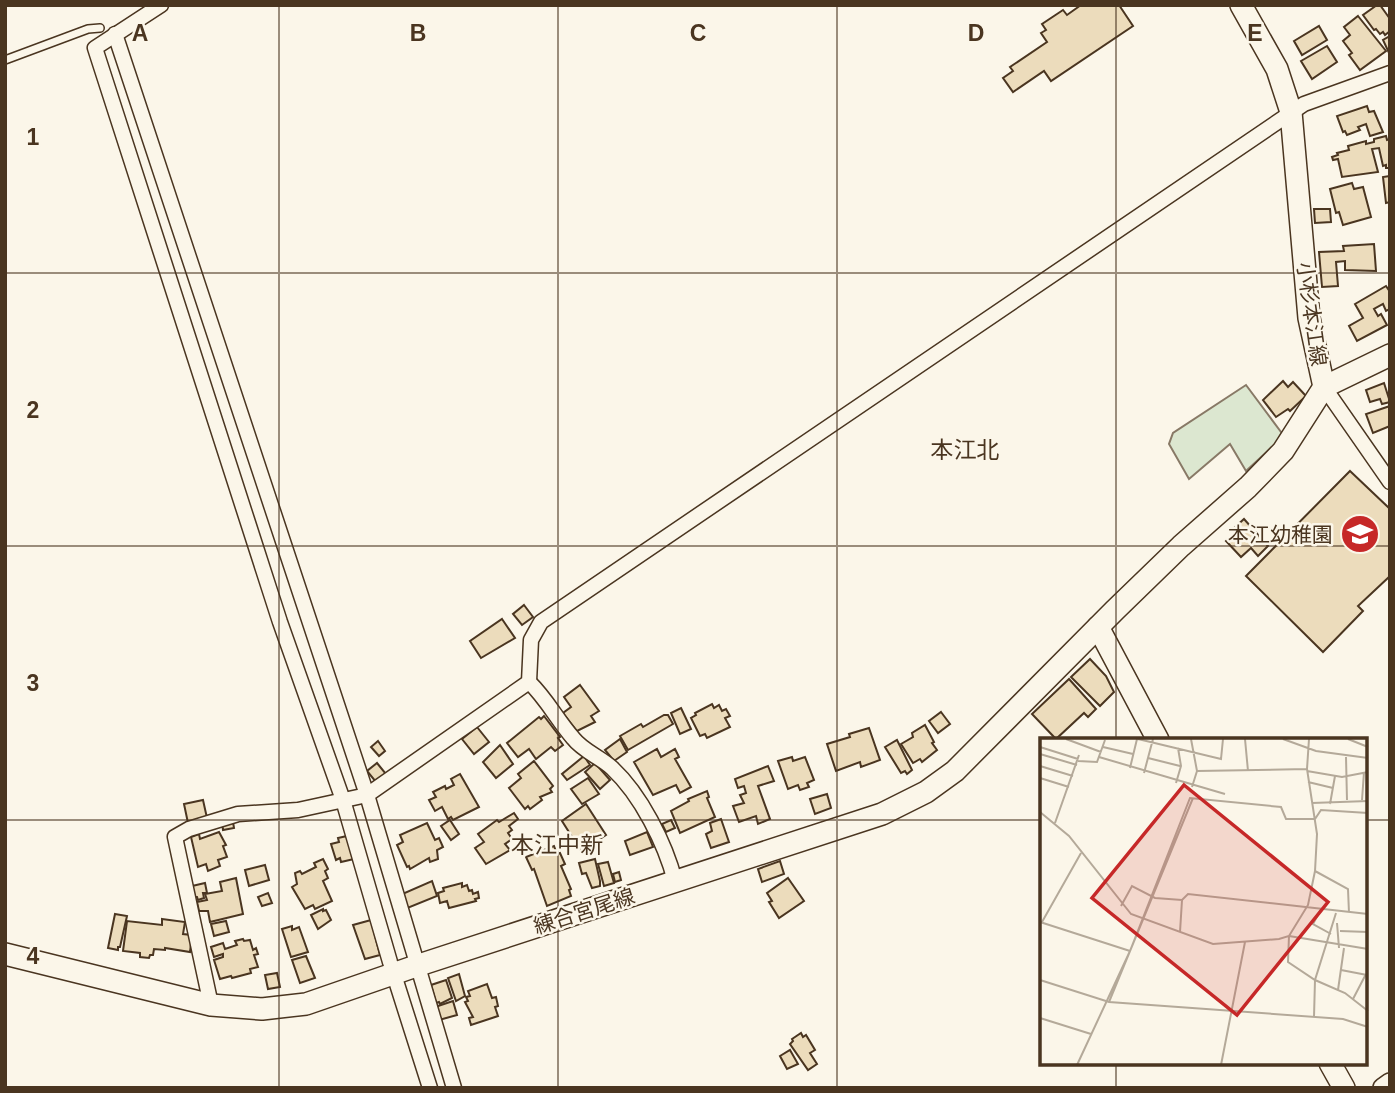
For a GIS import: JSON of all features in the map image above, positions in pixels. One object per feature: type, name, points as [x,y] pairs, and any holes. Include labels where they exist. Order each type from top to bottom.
[{"type":"main road","name":"小杉本江線","points":[[1098,627],[1181,546],[1248,487],[1283,450],[1324,387],[1309,318],[1291,112],[1277,69],[1241,5]]},
{"type":"main road","points":[[1324,387],[1390,355]]},
{"type":"main road","points":[[1098,627],[1157,738]]},
{"type":"main road","name":"練合宮尾線","points":[[5,954],[211,1005],[262,1009],[306,1004],[416,965],[882,814],[926,792],[955,771],[1098,627]]},
{"type":"main road","points":[[1331,1065],[1343,1088]]},
{"type":"street","points":[[161,5],[95,48],[276,609],[343,800],[430,1088]]},
{"type":"street","points":[[115,34],[367,795],[454,1088]]},
{"type":"street","points":[[675,881],[649,816],[612,768],[574,740],[545,697],[529,682],[531,640],[541,622],[1304,103],[1389,78]]},
{"type":"street","points":[[1324,387],[1390,482]]},
{"type":"street","points":[[211,1005],[175,837],[189,829],[238,814],[298,810],[367,795],[529,682]]},
{"type":"street","points":[[1383,1088],[1390,1083]]},
{"type":"lane","points":[[5,60],[88,29],[100,28]]},
{"type":"green space","points":[[1246,385],[1284,436],[1246,471],[1230,444],[1189,479],[1169,444],[1173,433]]},
{"type":"building","points":[[1081,5],[1119,5],[1133,26],[1051,81],[1044,71],[1013,92],[1003,78],[1013,71],[1010,67],[1047,42],[1041,33],[1046,30],[1042,24],[1063,10],[1067,15]]},
{"type":"building","points":[[1380,5],[1390,19],[1390,31],[1385,35],[1374,30],[1363,15]]},
{"type":"building","points":[[1358,16],[1386,51],[1360,70],[1343,41],[1350,35],[1344,27]]},
{"type":"building","points":[[1319,26],[1327,40],[1302,55],[1294,41]]},
{"type":"building","points":[[1390,36],[1390,55],[1383,40]]},
{"type":"building","points":[[1327,46],[1337,62],[1312,79],[1301,61]]},
{"type":"building","points":[[1367,106],[1369,112],[1374,111],[1383,132],[1370,136],[1366,124],[1358,127],[1360,130],[1347,135],[1343,132],[1337,116]]},
{"type":"building","points":[[1386,136],[1387,140],[1390,139],[1390,168],[1383,166],[1379,148],[1372,149],[1378,172],[1342,177],[1338,159],[1333,160],[1332,157],[1349,150],[1348,146],[1366,141],[1366,144],[1374,142],[1374,139]]},
{"type":"building","points":[[1390,176],[1390,202],[1386,203],[1383,177]]},
{"type":"building","points":[[1352,183],[1354,189],[1363,187],[1371,217],[1343,225],[1339,212],[1336,213],[1330,189]]},
{"type":"building","points":[[1314,209],[1330,209],[1331,222],[1315,223]]},
{"type":"building","points":[[1374,244],[1376,271],[1345,270],[1345,261],[1336,262],[1338,286],[1322,287],[1319,252],[1344,251],[1343,246]]},
{"type":"building","points":[[1386,286],[1390,292],[1390,309],[1386,311],[1383,304],[1374,309],[1378,316],[1381,314],[1387,325],[1357,341],[1349,326],[1363,318],[1355,304]]},
{"type":"building","points":[[1283,381],[1288,387],[1293,382],[1306,396],[1290,411],[1288,409],[1276,417],[1263,400]]},
{"type":"building","points":[[1384,383],[1390,402],[1382,404],[1380,399],[1370,402],[1366,390]]},
{"type":"building","points":[[1390,406],[1390,426],[1373,433],[1366,414]]},
{"type":"building","points":[[1350,471],[1390,509],[1390,576],[1358,606],[1363,611],[1323,652],[1246,576]]},
{"type":"building","points":[[1244,519],[1268,546],[1258,556],[1251,548],[1241,557],[1226,541],[1237,531],[1234,528]]},
{"type":"building","points":[[524,605],[533,617],[522,625],[513,614]]},
{"type":"building","points":[[502,619],[515,638],[481,658],[470,641]]},
{"type":"building","points":[[1090,659],[1106,676],[1114,692],[1100,706],[1071,677]]},
{"type":"building","points":[[1069,679],[1096,709],[1088,717],[1084,713],[1057,738],[1032,714]]},
{"type":"building","points":[[580,685],[599,711],[591,716],[595,722],[577,731],[563,713],[571,707],[564,697]]},
{"type":"building","points":[[712,704],[714,708],[719,705],[722,711],[726,709],[730,716],[725,718],[730,727],[707,738],[705,734],[700,736],[691,718]]},
{"type":"building","points":[[681,708],[691,729],[680,734],[671,713]]},
{"type":"building","points":[[941,712],[950,724],[938,733],[929,721]]},
{"type":"building","points":[[668,715],[673,724],[628,750],[620,736]]},
{"type":"building","points":[[544,716],[563,745],[555,751],[551,747],[536,759],[529,749],[518,757],[507,743],[539,717],[541,719]]},
{"type":"building","points":[[925,725],[937,750],[922,762],[920,759],[913,763],[901,744]]},
{"type":"building","points":[[477,727],[489,742],[474,754],[462,739]]},
{"type":"building","points":[[869,728],[880,760],[861,767],[860,762],[836,771],[827,744]]},
{"type":"building","points":[[620,739],[627,752],[614,761],[605,750]]},
{"type":"building","points":[[897,740],[912,770],[907,774],[905,771],[901,773],[885,747]]},
{"type":"building","points":[[378,741],[385,751],[379,756],[371,747]]},
{"type":"building","points":[[500,745],[513,764],[496,778],[483,762]]},
{"type":"building","points":[[657,749],[661,757],[675,749],[679,757],[675,759],[691,787],[680,793],[676,785],[653,795],[634,762]]},
{"type":"building","points":[[584,756],[590,765],[567,780],[562,774]]},
{"type":"building","points":[[792,757],[793,761],[805,757],[814,780],[807,783],[809,787],[800,790],[798,785],[788,789],[778,761]]},
{"type":"building","points":[[534,761],[553,786],[550,789],[552,792],[540,797],[542,800],[530,809],[528,806],[525,809],[509,788],[521,778],[518,774]]},
{"type":"building","points":[[377,763],[386,774],[376,782],[367,771]]},
{"type":"building","points":[[595,763],[610,780],[600,789],[585,772]]},
{"type":"building","points":[[768,766],[774,781],[758,786],[770,819],[758,824],[756,816],[739,822],[733,806],[744,803],[740,795],[746,793],[744,786],[738,788],[735,779]]},
{"type":"building","points":[[460,774],[479,807],[453,820],[451,817],[448,819],[442,807],[435,811],[429,800],[436,797],[433,792],[454,785],[451,779]]},
{"type":"building","points":[[588,778],[599,794],[582,804],[571,789]]},
{"type":"building","points":[[707,791],[715,817],[680,833],[671,811],[689,801],[688,799]]},
{"type":"building","points":[[827,794],[831,808],[815,814],[810,799]]},
{"type":"building","points":[[203,800],[207,818],[188,823],[184,804]]},
{"type":"building","points":[[586,804],[606,835],[581,851],[562,821]]},
{"type":"building","points":[[514,813],[518,819],[509,826],[512,830],[508,833],[512,839],[505,844],[510,850],[486,864],[475,848],[484,842],[478,834],[497,820],[499,822]]},
{"type":"building","points":[[721,819],[729,842],[711,848],[706,834],[712,831],[710,823]]},
{"type":"building","points":[[450,820],[459,834],[451,840],[441,826]]},
{"type":"building","points":[[671,820],[675,828],[666,832],[662,824]]},
{"type":"building","points":[[233,822],[234,828],[223,830],[222,823]]},
{"type":"building","points":[[427,823],[435,840],[439,838],[443,847],[437,850],[438,859],[430,862],[429,858],[410,869],[397,845],[403,842],[400,835]]},
{"type":"building","points":[[219,832],[226,845],[223,846],[227,857],[218,860],[220,866],[208,871],[206,864],[198,867],[191,837],[199,834],[200,839]]},
{"type":"building","points":[[647,832],[653,847],[630,855],[625,841]]},
{"type":"building","points":[[347,836],[354,859],[341,862],[340,858],[336,860],[331,844],[339,842],[338,838]]},
{"type":"building","points":[[554,846],[565,864],[561,866],[571,889],[571,896],[547,906],[534,869],[532,870],[526,857]]},
{"type":"building","points":[[323,859],[328,869],[325,871],[328,878],[323,881],[332,901],[315,909],[313,905],[305,909],[292,887],[297,884],[295,873],[300,871],[302,874],[316,867],[314,863]]},
{"type":"building","points":[[595,859],[600,886],[592,888],[586,873],[582,874],[579,863]]},
{"type":"building","points":[[780,861],[784,874],[762,882],[758,869]]},
{"type":"building","points":[[608,862],[614,883],[604,886],[598,864]]},
{"type":"building","points":[[265,865],[269,880],[249,886],[245,870]]},
{"type":"building","points":[[619,872],[621,880],[615,882],[613,874]]},
{"type":"building","points":[[236,878],[243,914],[210,922],[208,911],[199,911],[197,902],[207,900],[205,894],[222,891],[220,882]]},
{"type":"building","points":[[788,878],[804,901],[779,918],[767,893]]},
{"type":"building","points":[[432,881],[437,896],[405,909],[400,895]]},
{"type":"building","points":[[205,883],[207,893],[203,893],[204,898],[198,900],[192,886]]},
{"type":"building","points":[[462,883],[462,887],[467,885],[473,894],[478,892],[479,898],[475,899],[476,901],[449,908],[447,901],[440,903],[438,893],[444,891],[443,888]]},
{"type":"building","points":[[268,893],[272,903],[262,906],[258,897]]},
{"type":"building","points":[[323,909],[331,920],[318,929],[311,915]]},
{"type":"building","points":[[115,914],[127,916],[118,950],[108,948]]},
{"type":"building","points":[[162,919],[185,922],[183,934],[192,935],[190,952],[154,949],[149,958],[140,957],[140,953],[123,951],[127,921],[162,925]]},
{"type":"building","points":[[371,920],[380,955],[365,959],[353,925]]},
{"type":"building","points":[[226,921],[229,932],[214,936],[211,924]]},
{"type":"building","points":[[292,926],[292,930],[299,927],[308,952],[291,957],[282,929]]},
{"type":"building","points":[[250,940],[253,950],[256,948],[258,954],[254,955],[258,967],[250,969],[251,973],[220,979],[214,960],[223,957],[223,954],[214,957],[211,947],[223,943],[225,949],[237,945],[235,941]]},
{"type":"building","points":[[306,956],[315,978],[300,983],[292,960]]},
{"type":"building","points":[[277,973],[280,987],[268,989],[265,975]]},
{"type":"building","points":[[459,974],[465,996],[456,1001],[448,978]]},
{"type":"building","points":[[446,980],[452,998],[440,1004],[436,1003],[431,985]]},
{"type":"building","points":[[487,984],[492,998],[496,997],[498,1016],[471,1025],[469,1018],[473,1017],[465,1002],[468,1001],[466,997],[470,996],[468,991]]},
{"type":"building","points":[[453,1001],[457,1015],[439,1020],[435,1007]]},
{"type":"building","points":[[801,1033],[803,1037],[806,1035],[815,1050],[810,1053],[817,1064],[808,1070],[790,1044],[792,1039]]},
{"type":"building","points":[[790,1050],[798,1064],[787,1069],[780,1056]]},
{"type":"place","name":"本江幼稚園","points":[[1360,534]]},
{"type":"district","name":"本江北","points":[[965,450]]},
{"type":"district","name":"本江中新","points":[[557,845]]}]
